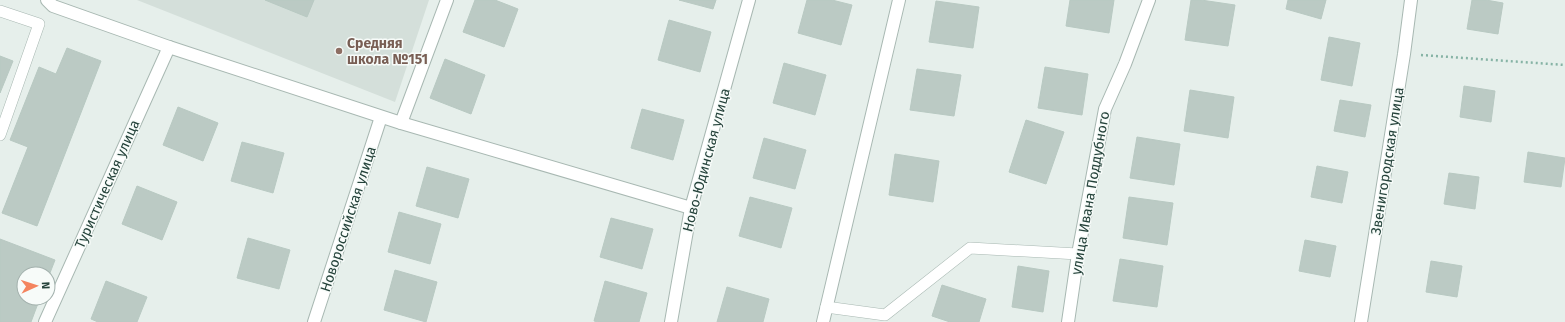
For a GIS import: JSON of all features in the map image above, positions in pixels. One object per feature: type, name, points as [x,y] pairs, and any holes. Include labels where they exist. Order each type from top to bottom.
[{"type":"street","points":[[47,0],[53,6],[169,47],[382,117],[690,208]]},
{"type":"street","points":[[401,123],[447,0]]},
{"type":"street","name":"Ново-Юдинская улица","points":[[671,322],[690,208],[749,0]]},
{"type":"street","points":[[823,322],[899,0]]},
{"type":"street","name":"улица Ивана Поддубного","points":[[1068,322],[1078,254],[1104,109],[1125,64],[1149,0]]},
{"type":"street","name":"Звенигородская улица","points":[[1361,322],[1404,54],[1411,0]]},
{"type":"street","name":"Туристическая улица","points":[[45,322],[169,47]]},
{"type":"street","name":"Новороссийская улица","points":[[314,322],[330,269],[382,117]]},
{"type":"lane","points":[[0,11],[39,24],[0,135]]},
{"type":"lane","points":[[826,307],[885,315],[970,248],[1078,254]]},
{"type":"path","points":[[1404,54],[1565,66]]},
{"type":"shaded area","name":"Средняя школа №151","points":[[137,0],[429,0],[395,102]]},
{"type":"building","points":[[265,0],[314,0],[307,17]]},
{"type":"building","points":[[475,0],[495,0],[518,9],[504,47],[463,32]]},
{"type":"building","points":[[679,0],[716,0],[713,9]]},
{"type":"building","points":[[807,0],[832,0],[852,5],[841,45],[798,33]]},
{"type":"building","points":[[1070,0],[1114,0],[1109,33],[1066,26]]},
{"type":"building","points":[[1191,0],[1235,5],[1228,46],[1185,40]]},
{"type":"building","points":[[1288,0],[1326,0],[1321,19],[1286,9]]},
{"type":"building","points":[[1472,0],[1486,0],[1503,3],[1498,34],[1467,29]]},
{"type":"building","points":[[936,1],[979,7],[973,48],[929,42]]},
{"type":"building","points":[[669,20],[711,32],[700,72],[658,60]]},
{"type":"building","points":[[1329,37],[1360,43],[1352,86],[1321,80]]},
{"type":"building","points":[[67,48],[101,61],[37,226],[2,213],[28,147],[10,140],[39,67],[56,74]]},
{"type":"building","points":[[0,56],[13,61],[0,93]]},
{"type":"building","points":[[445,59],[485,75],[471,114],[430,98]]},
{"type":"building","points":[[784,63],[826,75],[815,115],[773,103]]},
{"type":"building","points":[[1045,67],[1088,74],[1082,115],[1038,108]]},
{"type":"building","points":[[917,69],[961,75],[954,116],[910,110]]},
{"type":"building","points":[[1464,86],[1495,91],[1491,122],[1460,117]]},
{"type":"building","points":[[1190,90],[1234,97],[1228,138],[1184,131]]},
{"type":"building","points":[[1340,100],[1371,105],[1365,137],[1334,131]]},
{"type":"building","points":[[178,107],[218,123],[203,161],[163,145]]},
{"type":"building","points":[[642,109],[684,120],[673,160],[631,148]]},
{"type":"building","points":[[1026,120],[1064,132],[1046,184],[1009,172]]},
{"type":"building","points":[[1137,137],[1180,144],[1174,185],[1130,178]]},
{"type":"building","points":[[764,138],[806,150],[795,189],[753,178]]},
{"type":"building","points":[[242,142],[284,153],[273,193],[231,181]]},
{"type":"building","points":[[1528,152],[1565,158],[1561,187],[1524,182]]},
{"type":"building","points":[[895,154],[939,161],[933,202],[889,195]]},
{"type":"building","points":[[1317,166],[1348,172],[1342,203],[1311,197]]},
{"type":"building","points":[[427,167],[469,179],[458,218],[416,206]]},
{"type":"building","points":[[1449,173],[1479,177],[1475,209],[1444,204]]},
{"type":"building","points":[[137,186],[177,202],[162,240],[122,224]]},
{"type":"building","points":[[750,197],[792,208],[781,248],[739,236]]},
{"type":"building","points":[[1129,197],[1173,203],[1167,245],[1123,238]]},
{"type":"building","points":[[399,212],[441,224],[430,264],[388,252]]},
{"type":"building","points":[[611,218],[653,229],[642,269],[600,257]]},
{"type":"building","points":[[248,238],[290,250],[279,289],[237,278]]},
{"type":"building","points":[[0,239],[55,260],[53,266],[16,266],[16,306],[37,306],[31,322],[0,322]]},
{"type":"building","points":[[1305,240],[1336,246],[1330,277],[1299,271]]},
{"type":"building","points":[[1120,259],[1163,266],[1157,307],[1113,301]]},
{"type":"building","points":[[1431,261],[1462,266],[1457,297],[1426,292]]},
{"type":"building","points":[[1018,266],[1049,271],[1043,312],[1012,307]]},
{"type":"building","points":[[395,270],[437,282],[426,322],[384,310]]},
{"type":"building","points":[[106,281],[147,297],[137,322],[98,322],[91,319]]},
{"type":"building","points":[[605,281],[647,293],[639,322],[594,321]]},
{"type":"building","points":[[942,285],[986,299],[979,322],[950,322],[932,316]]},
{"type":"building","points":[[727,287],[769,299],[763,322],[717,322]]},
{"type":"place","name":"Средняя школа №151","points":[[339,51]]}]
